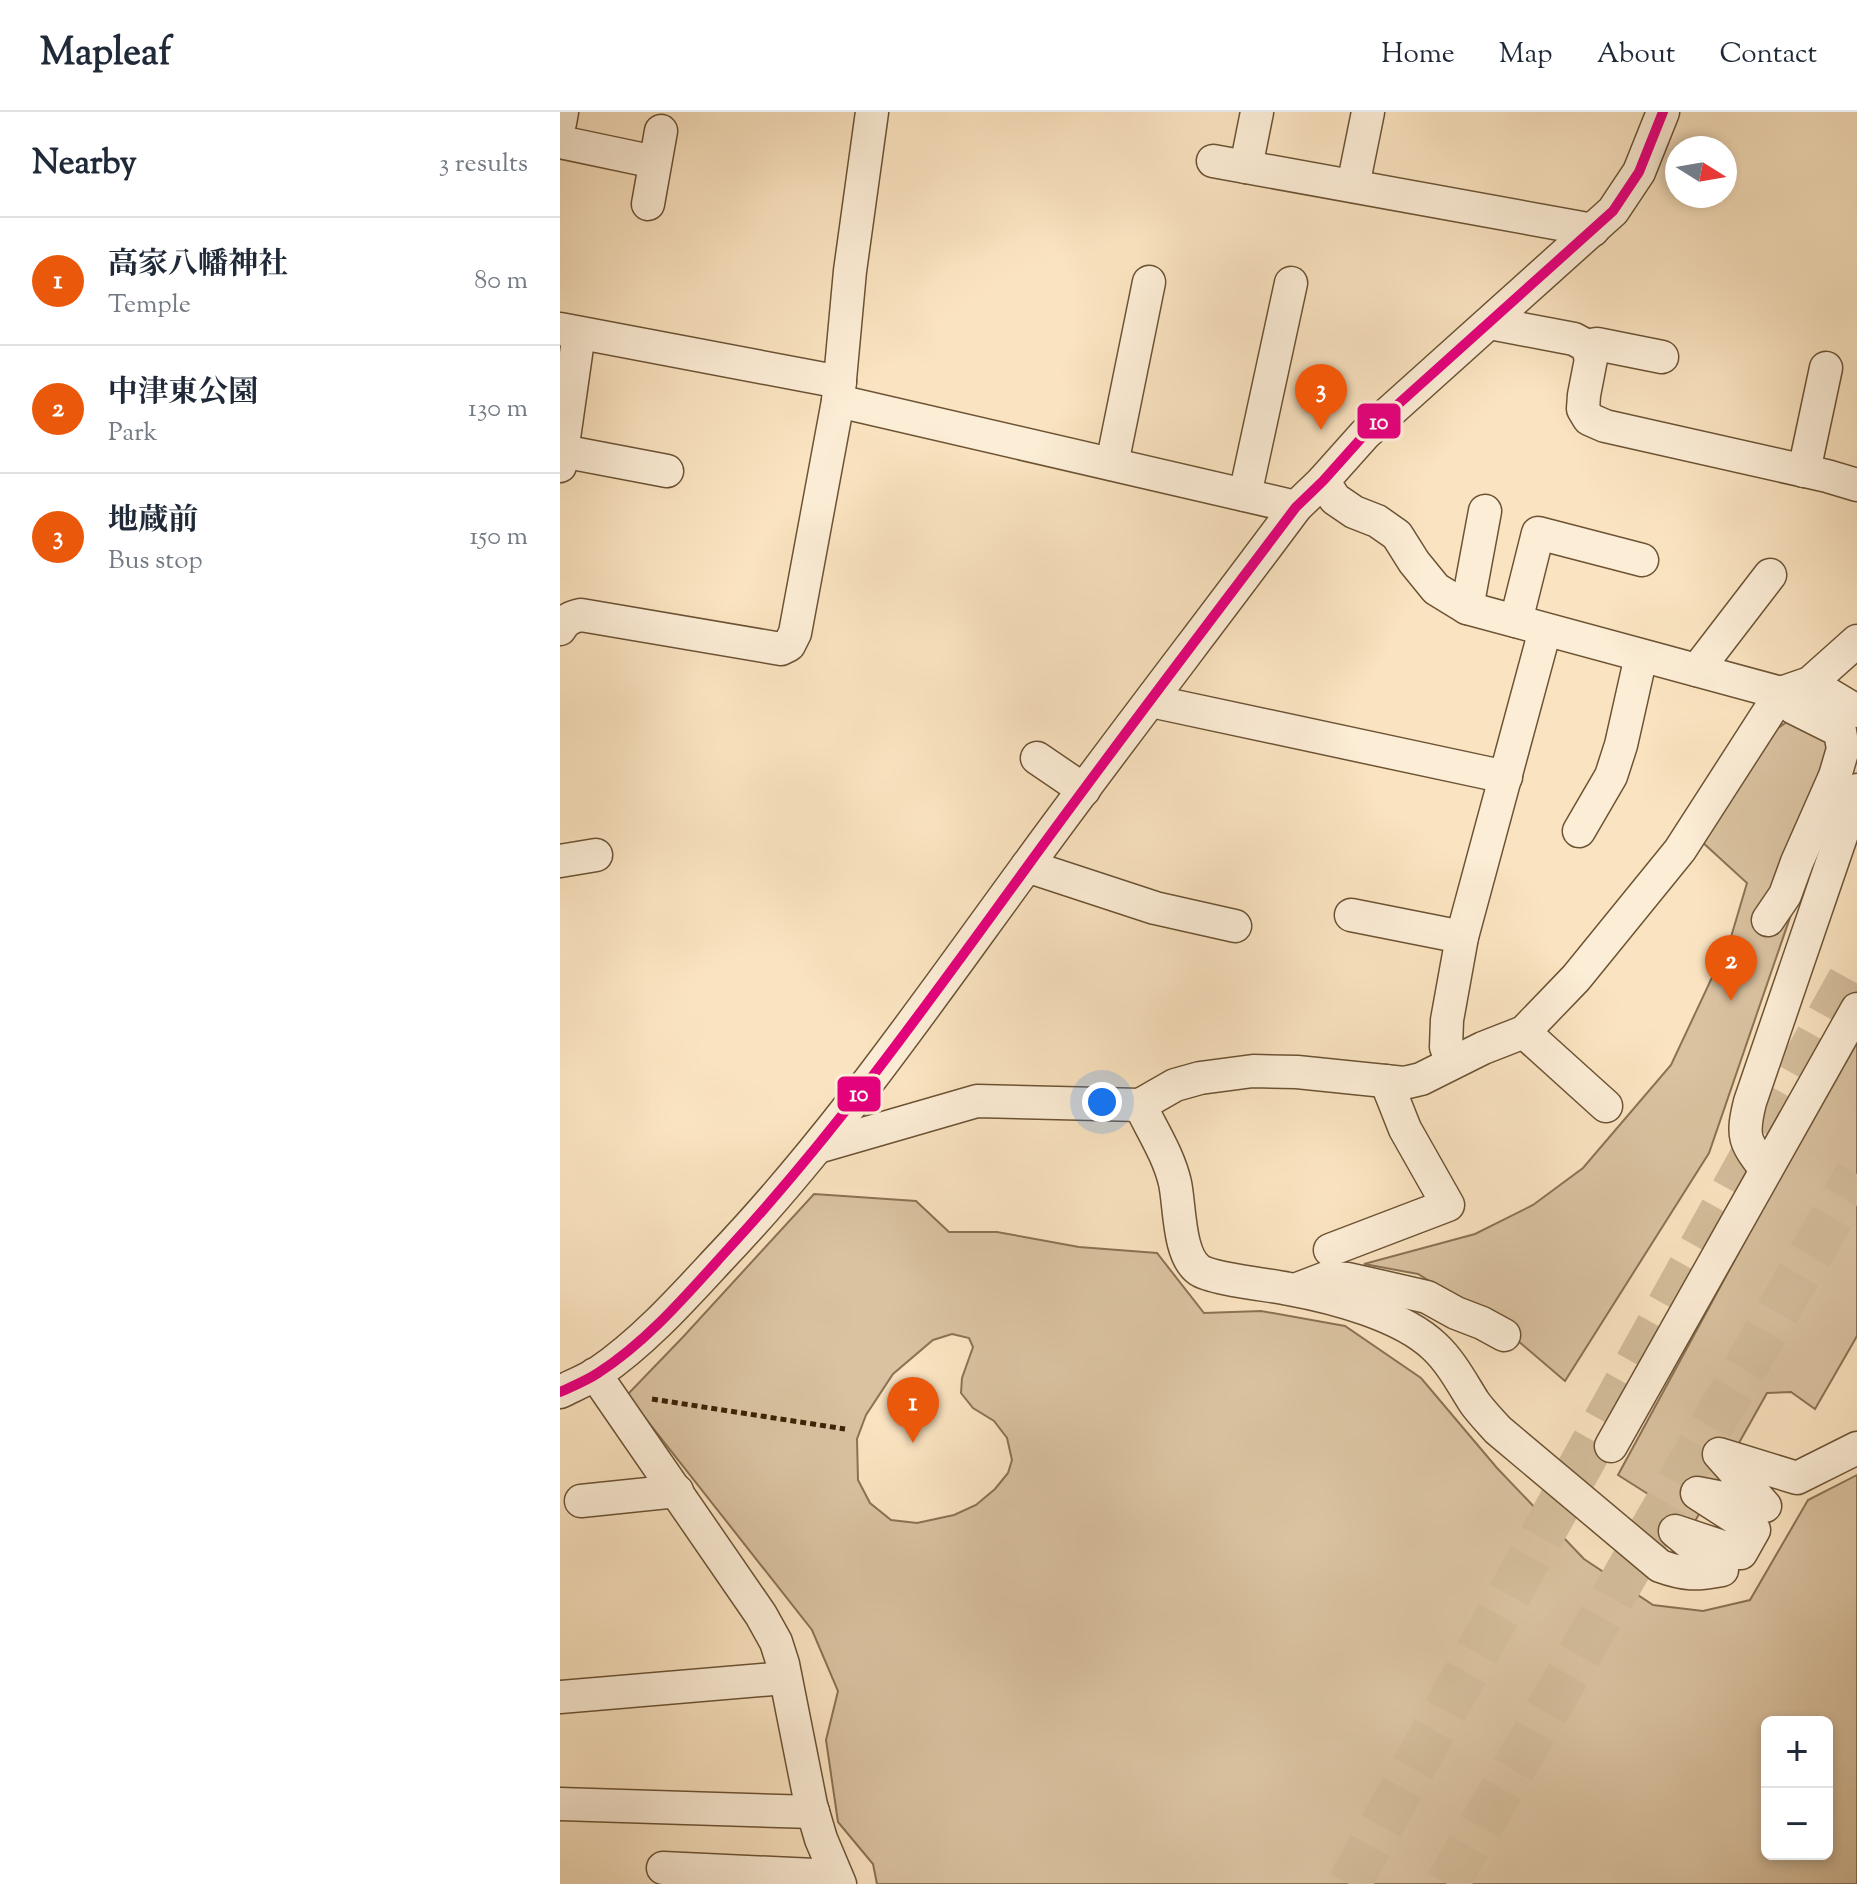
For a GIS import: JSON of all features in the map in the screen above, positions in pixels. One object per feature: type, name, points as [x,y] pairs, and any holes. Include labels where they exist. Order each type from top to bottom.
[{"type":"street","points":[[560,123],[562,112]]},
{"type":"street","points":[[561,621],[581,615],[781,649],[789,645],[795,633],[839,392],[850,271],[872,112]]},
{"type":"street","points":[[1246,167],[1257,112]]},
{"type":"street","points":[[1353,186],[1368,112]]},
{"type":"street","points":[[560,1392],[602,1383],[626,1352],[661,1321],[758,1218],[818,1147],[927,1005],[1027,866],[1296,507],[1365,434],[1613,211],[1639,172],[1663,112]]},
{"type":"street","points":[[560,142],[658,146],[648,204]]},
{"type":"street","points":[[1213,161],[1593,230]]},
{"type":"street","points":[[1112,464],[1149,282]]},
{"type":"street","points":[[1245,495],[1291,283]]},
{"type":"street","points":[[1490,323],[1574,339],[1587,346],[1597,344],[1662,357]]},
{"type":"street","points":[[667,471],[561,458],[570,331],[839,392],[1112,464],[1296,507]]},
{"type":"street","points":[[1587,346],[1591,359],[1583,409],[1589,419],[1605,426],[1857,485]]},
{"type":"street","points":[[1804,471],[1826,368]]},
{"type":"street","points":[[1323,481],[1335,499],[1397,535],[1436,589],[1467,608],[1697,670],[1837,698],[1857,711]]},
{"type":"street","points":[[1467,608],[1485,511]]},
{"type":"street","points":[[1452,1063],[1446,1047],[1447,1020],[1462,937],[1506,777],[1531,625],[1538,533],[1642,560]]},
{"type":"street","points":[[1697,670],[1770,575]]},
{"type":"street","points":[[818,1147],[977,1101],[1140,1105],[1175,1085],[1200,1078],[1253,1071],[1297,1072],[1404,1083],[1421,1079],[1483,1048],[1524,1032],[1576,978],[1680,850],[1795,688],[1857,641]]},
{"type":"street","points":[[1579,831],[1611,776],[1641,656]]},
{"type":"street","points":[[1768,920],[1785,895],[1835,776],[1843,749],[1840,731],[1794,708],[1795,688]]},
{"type":"street","points":[[1151,701],[1506,777]]},
{"type":"street","points":[[1037,758],[1084,790]]},
{"type":"street","points":[[1766,1170],[1747,1144],[1745,1120],[1857,790]]},
{"type":"street","points":[[560,861],[596,855]]},
{"type":"street","points":[[1027,866],[1155,908],[1235,926]]},
{"type":"street","points":[[1351,915],[1462,937]]},
{"type":"street","points":[[1611,1446],[1857,1009]]},
{"type":"street","points":[[1524,1032],[1606,1106]]},
{"type":"street","points":[[1330,1250],[1448,1205],[1405,1129],[1386,1081]]},
{"type":"street","points":[[1140,1105],[1175,1181],[1188,1257],[1199,1270],[1358,1306],[1415,1332],[1436,1347],[1498,1430],[1660,1566],[1680,1573],[1701,1574],[1722,1570],[1675,1531],[1741,1553],[1754,1530],[1697,1493],[1765,1506],[1719,1454],[1797,1478],[1857,1448]]},
{"type":"street","points":[[1295,1290],[1326,1278],[1348,1279],[1427,1297],[1504,1335]]},
{"type":"street","points":[[602,1383],[761,1615],[776,1642],[813,1812],[838,1880],[663,1868]]},
{"type":"street","points":[[581,1501],[677,1491]]},
{"type":"street","points":[[560,1697],[785,1678]]},
{"type":"street","points":[[560,1804],[813,1812]]},
{"type":"path","points":[[602,1383],[845,1429]]},
{"type":"shaded area","points":[[1791,719],[1830,738],[1796,900],[1709,1153],[1565,1381],[1497,1323],[1418,1274],[1364,1264],[1475,1234],[1533,1205],[1583,1168],[1671,1065],[1731,937],[1747,883],[1700,840],[1768,735]]},
{"type":"shaded area","points":[[1857,1035],[1857,1336],[1815,1409],[1791,1392],[1767,1393],[1694,1523],[1618,1475]]},
{"type":"shaded area","points":[[814,1194],[916,1201],[949,1232],[997,1232],[1079,1247],[1157,1253],[1204,1313],[1261,1311],[1345,1326],[1421,1378],[1497,1468],[1584,1559],[1653,1605],[1703,1611],[1750,1600],[1808,1500],[1857,1475],[1857,1884],[877,1884],[873,1864],[838,1822],[826,1740],[838,1691],[812,1630],[627,1395]],"holes":[[[952,1334],[969,1338],[973,1347],[962,1378],[961,1393],[973,1408],[994,1421],[1007,1438],[1012,1460],[1008,1473],[976,1505],[954,1515],[917,1523],[891,1520],[870,1503],[858,1480],[857,1439],[866,1415],[893,1374],[933,1340]]]},
{"type":"tunnel","points":[[1349,1884],[1857,966]]},
{"type":"tunnel","points":[[1447,1884],[1857,1174]]},
{"type":"transit line","name":"10","points":[[560,1392],[598,1373],[651,1331],[769,1203],[882,1064],[1296,507],[1365,434],[1613,211],[1639,172],[1663,112]]},
{"type":"place","name":"地蔵前","points":[[1321,430]]},
{"type":"place","name":"中津東公園","points":[[1731,1001]]},
{"type":"place","name":"高家八幡神社","points":[[913,1443]]}]
